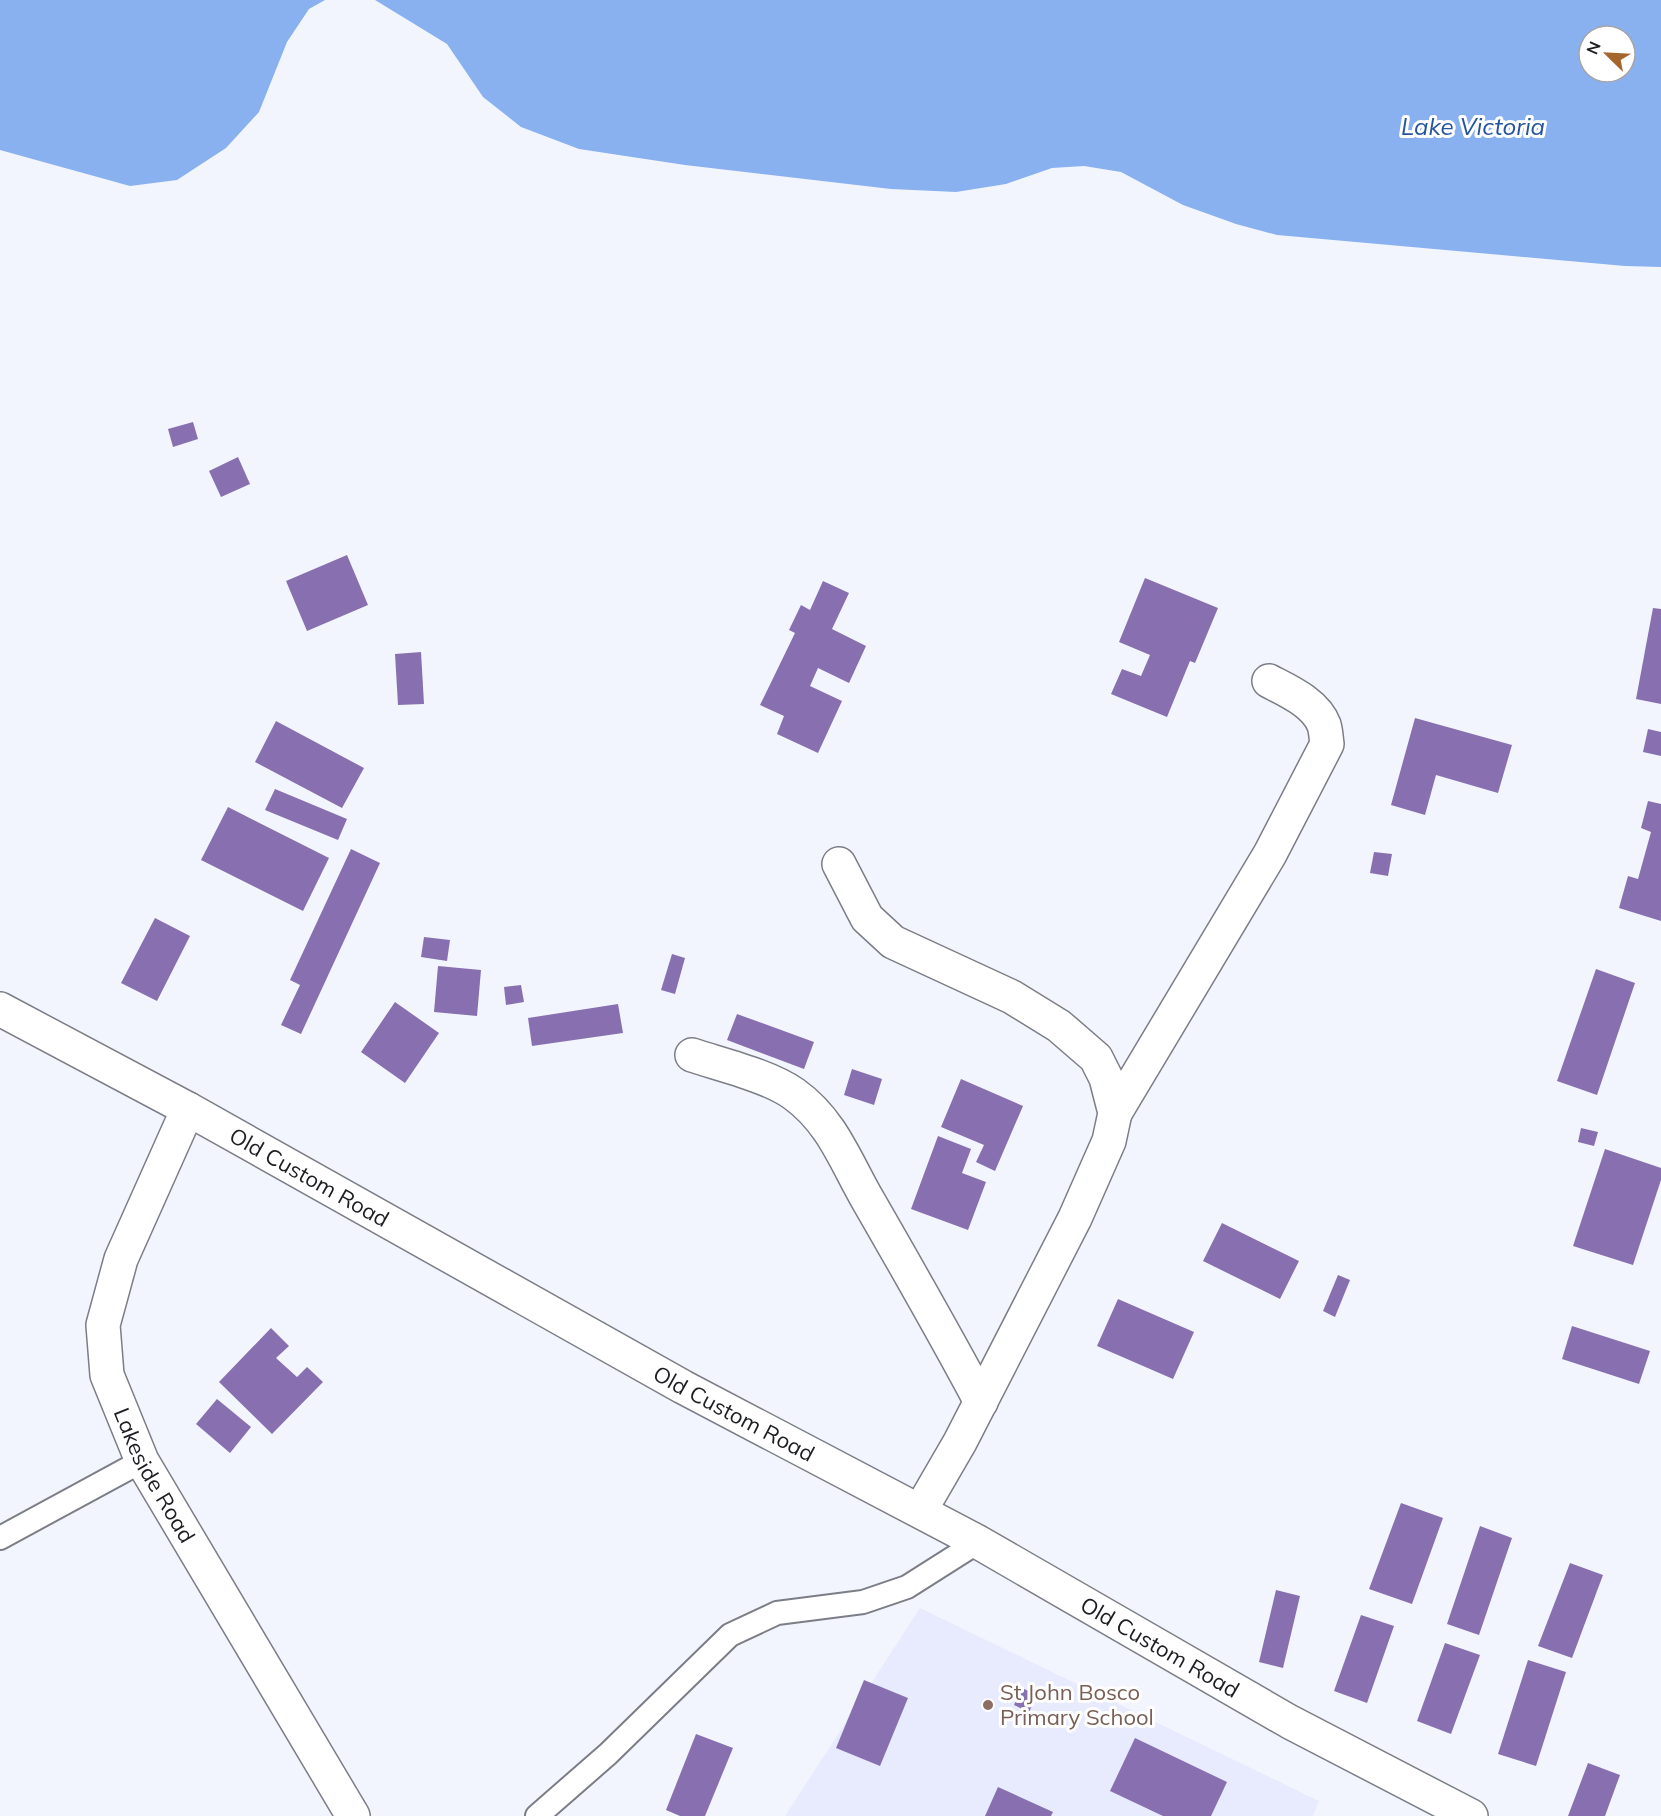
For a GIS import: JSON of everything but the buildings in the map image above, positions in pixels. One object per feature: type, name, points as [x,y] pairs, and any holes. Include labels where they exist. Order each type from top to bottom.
[{"type":"street","points":[[920,1511],[960,1442],[1075,1218],[1109,1141],[1115,1113],[1270,854],[1327,744],[1324,724],[1314,710],[1300,698],[1269,681]]},
{"type":"street","points":[[839,864],[867,918],[893,942],[1012,997],[1059,1026],[1096,1058],[1106,1078],[1115,1113]]},
{"type":"street","name":"Old Custom Road","points":[[0,1009],[188,1109],[684,1387],[978,1542],[1290,1722],[1471,1816]]},
{"type":"street","points":[[692,1055],[765,1080],[793,1093],[819,1115],[839,1145],[981,1402]]},
{"type":"street","name":"Lakeside Road","points":[[188,1109],[120,1260],[104,1325],[107,1375],[142,1461],[353,1816]]},
{"type":"lane","points":[[0,1538],[142,1461]]},
{"type":"lane","points":[[537,1816],[608,1754],[730,1635],[777,1613],[863,1602],[907,1587],[978,1542]]},
{"type":"shaded area","name":"St John Bosco Primary School","points":[[920,1608],[1319,1801],[1313,1816],[785,1816]]},
{"type":"water","points":[[0,0],[325,0],[309,9],[287,42],[259,112],[226,148],[177,180],[130,186],[0,150]]},
{"type":"water","name":"Lake Victoria","points":[[375,0],[1661,0],[1661,267],[1625,266],[1277,235],[1236,224],[1183,205],[1121,172],[1084,166],[1052,168],[1006,184],[956,192],[891,189],[685,165],[579,149],[521,127],[483,97],[447,44]]},
{"type":"place","name":"St John Bosco Primary School","points":[[988,1705]]}]
